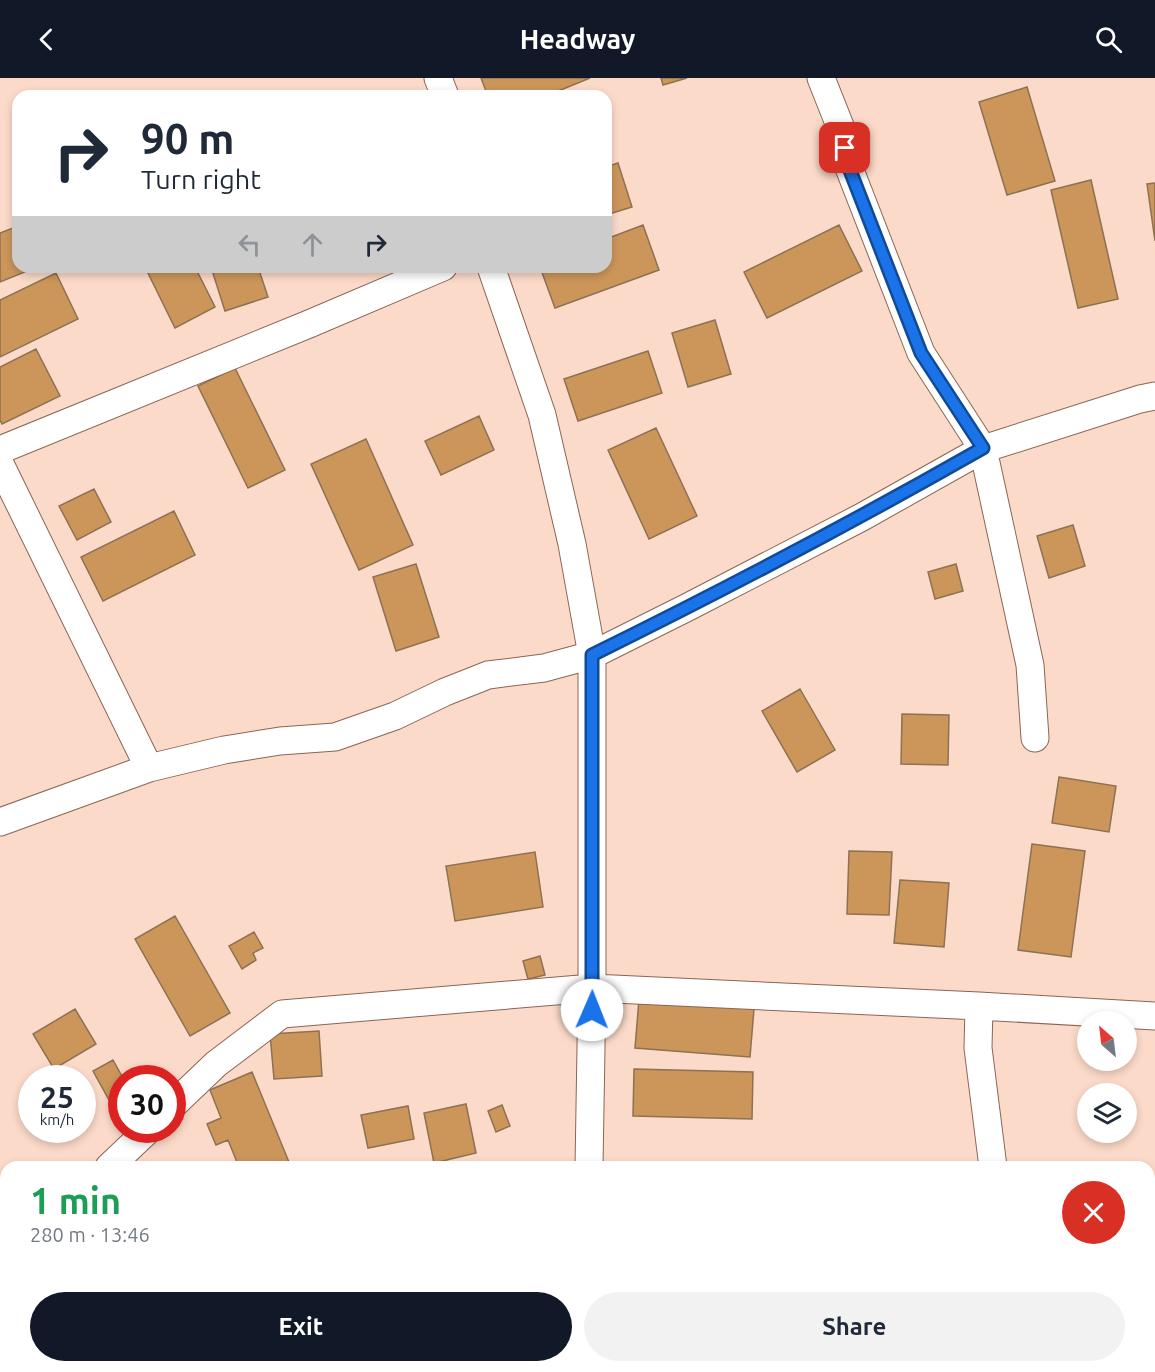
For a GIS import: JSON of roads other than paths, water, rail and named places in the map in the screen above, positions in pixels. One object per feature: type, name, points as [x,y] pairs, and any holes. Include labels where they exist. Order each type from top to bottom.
[{"type":"street","points":[[821,78],[844,136],[846,160],[921,353],[983,448],[1030,665],[1035,738]]},
{"type":"street","points":[[0,450],[429,273]]},
{"type":"street","points":[[492,273],[542,415],[572,544],[592,655],[592,988],[589,1161]]},
{"type":"street","points":[[0,822],[148,768],[235,748],[280,741],[335,737],[395,716],[488,675],[544,668],[592,655],[688,608],[861,517],[983,448],[1155,396]]},
{"type":"street","points":[[0,464],[148,768]]},
{"type":"street","points":[[186,1093],[216,1064],[282,1014],[592,988],[1155,1016]]},
{"type":"street","points":[[980,1006],[978,1048],[992,1161]]},
{"type":"street","points":[[115,1161],[134,1143]]}]
